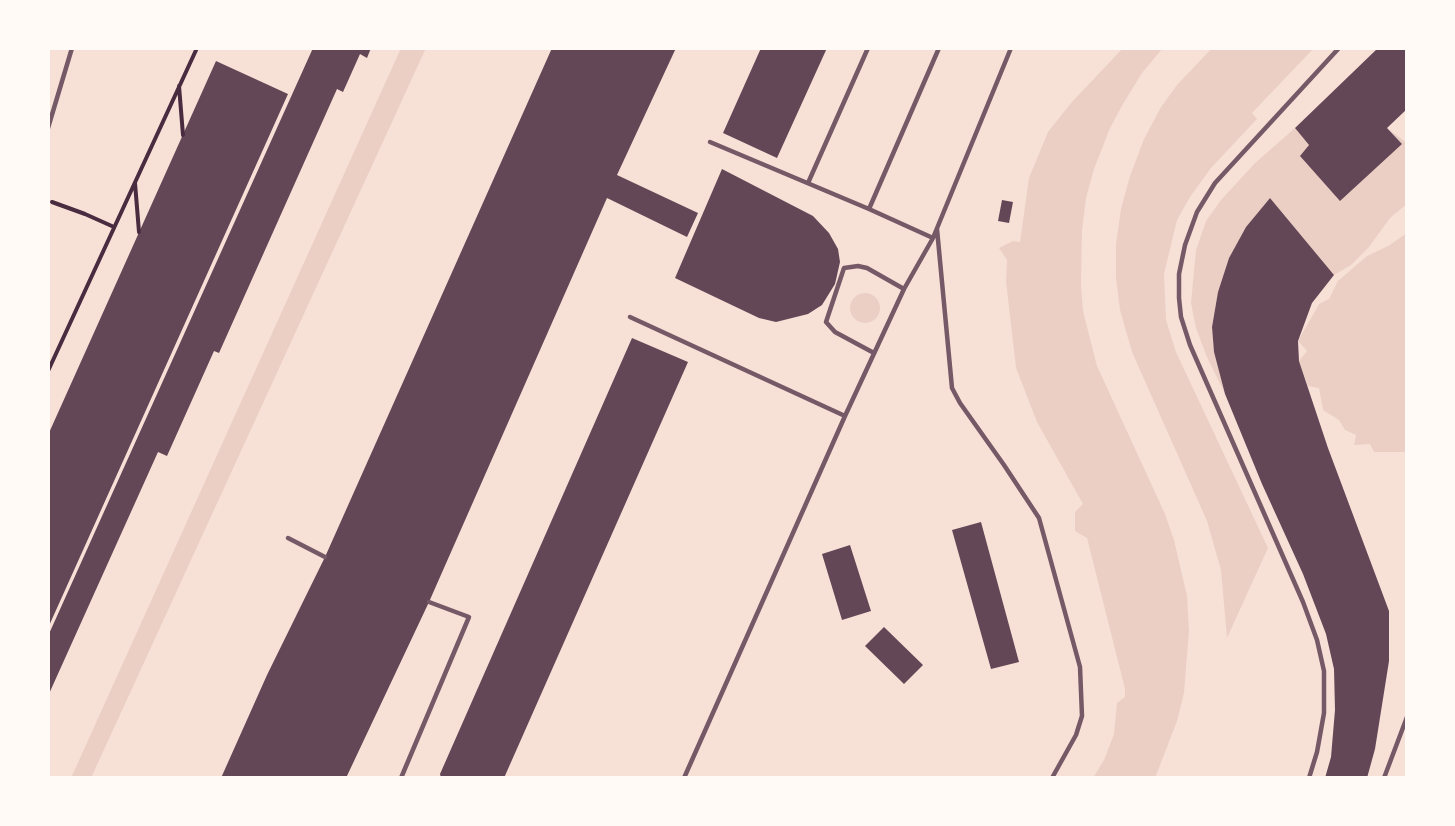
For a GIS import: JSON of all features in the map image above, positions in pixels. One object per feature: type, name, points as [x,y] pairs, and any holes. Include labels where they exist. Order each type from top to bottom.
[{"type":"lane","points":[[48,128],[72,48]]},
{"type":"lane","points":[[808,183],[868,48]]},
{"type":"lane","points":[[868,208],[939,48]]},
{"type":"lane","points":[[684,778],[874,353],[904,289],[933,238],[1011,48]]},
{"type":"lane","points":[[1309,778],[1317,752],[1324,713],[1324,671],[1317,640],[1299,592],[1190,345],[1181,317],[1179,274],[1185,245],[1197,212],[1215,183],[1339,48]]},
{"type":"lane","points":[[710,142],[868,208],[933,238]]},
{"type":"lane","points":[[937,229],[952,388],[1038,518],[1080,667],[1082,716],[1076,735],[1052,778]]},
{"type":"lane","points":[[874,353],[835,332],[826,322],[844,268],[858,266],[867,268],[904,289]]},
{"type":"lane","points":[[630,317],[845,416]]},
{"type":"lane","points":[[288,538],[325,557]]},
{"type":"lane","points":[[401,778],[469,617],[429,602]]},
{"type":"lane","points":[[1384,778],[1407,717]]},
{"type":"path","points":[[48,371],[197,48]]},
{"type":"path","points":[[179,86],[183,135]]},
{"type":"path","points":[[135,183],[139,232]]},
{"type":"path","points":[[52,202],[114,227]]},
{"type":"shaded area","points":[[401,48],[426,48],[91,778],[71,778]]},
{"type":"shaded area","points":[[1123,48],[1163,48],[1142,73],[1123,104],[1110,128],[1094,169],[1086,198],[1082,231],[1081,285],[1083,311],[1097,366],[1165,514],[1174,540],[1187,596],[1189,631],[1184,693],[1177,721],[1155,778],[1093,778],[1104,760],[1114,734],[1117,703],[1125,697],[1125,689],[1087,538],[1075,531],[1075,512],[1083,504],[1037,422],[1016,368],[1006,281],[1007,260],[999,248],[1013,241],[1020,242],[1029,178],[1048,132],[1071,103]]},
{"type":"shaded area","points":[[1212,48],[1314,48],[1252,113],[1257,119],[1211,168],[1190,197],[1177,220],[1164,274],[1166,320],[1176,352],[1268,548],[1227,638],[1221,570],[1207,521],[1132,352],[1120,310],[1116,278],[1116,244],[1121,209],[1144,139],[1161,107],[1177,85]]},
{"type":"shaded area","points":[[1295,128],[1309,145],[1300,156],[1402,144],[1387,128],[1407,143],[1407,204],[1390,218],[1369,247],[1351,265],[1334,275],[1270,198],[1246,227],[1229,258],[1218,292],[1212,327],[1214,352],[1225,394],[1196,328],[1191,303],[1196,250],[1206,221],[1221,200],[1255,163]]},
{"type":"shaded area","points":[[1407,233],[1407,452],[1374,452],[1370,444],[1354,445],[1356,435],[1345,430],[1339,420],[1323,410],[1319,388],[1308,386],[1299,361],[1307,351],[1298,341],[1319,304],[1329,299],[1338,281],[1367,256]]},
{"type":"shaded area","points":[[865,293],[876,297],[880,308],[876,319],[865,323],[854,319],[850,308],[854,297]]},
{"type":"building","points":[[313,48],[371,48],[367,58],[360,54],[343,92],[337,89],[219,353],[214,351],[167,456],[158,452],[48,696],[48,636]]},
{"type":"building","points":[[552,48],[676,48],[617,175],[698,213],[687,237],[607,198],[429,602],[346,778],[221,778],[267,675],[325,557]]},
{"type":"building","points":[[761,48],[827,48],[777,158],[723,133]]},
{"type":"building","points":[[1378,48],[1407,48],[1407,109],[1387,128],[1402,144],[1340,201],[1300,156],[1309,145],[1295,128]]},
{"type":"building","points":[[216,61],[288,94],[48,628],[48,435]]},
{"type":"building","points":[[722,169],[813,216],[829,233],[838,249],[840,262],[835,284],[822,305],[808,314],[776,322],[759,318],[675,278]]},
{"type":"building","points":[[1270,198],[1334,275],[1312,303],[1298,341],[1299,361],[1328,448],[1389,611],[1389,661],[1375,749],[1367,778],[1325,778],[1331,757],[1335,710],[1334,669],[1326,634],[1303,574],[1262,484],[1225,394],[1214,352],[1212,327],[1218,292],[1229,258],[1246,227]]},
{"type":"building","points":[[1002,200],[1013,202],[1009,223],[998,221]]},
{"type":"building","points":[[632,338],[688,362],[504,778],[441,778],[440,774]]},
{"type":"building","points":[[981,522],[1019,662],[991,669],[952,530]]},
{"type":"building","points":[[850,545],[871,611],[842,620],[822,554]]},
{"type":"building","points":[[884,627],[923,665],[904,684],[865,646]]}]
